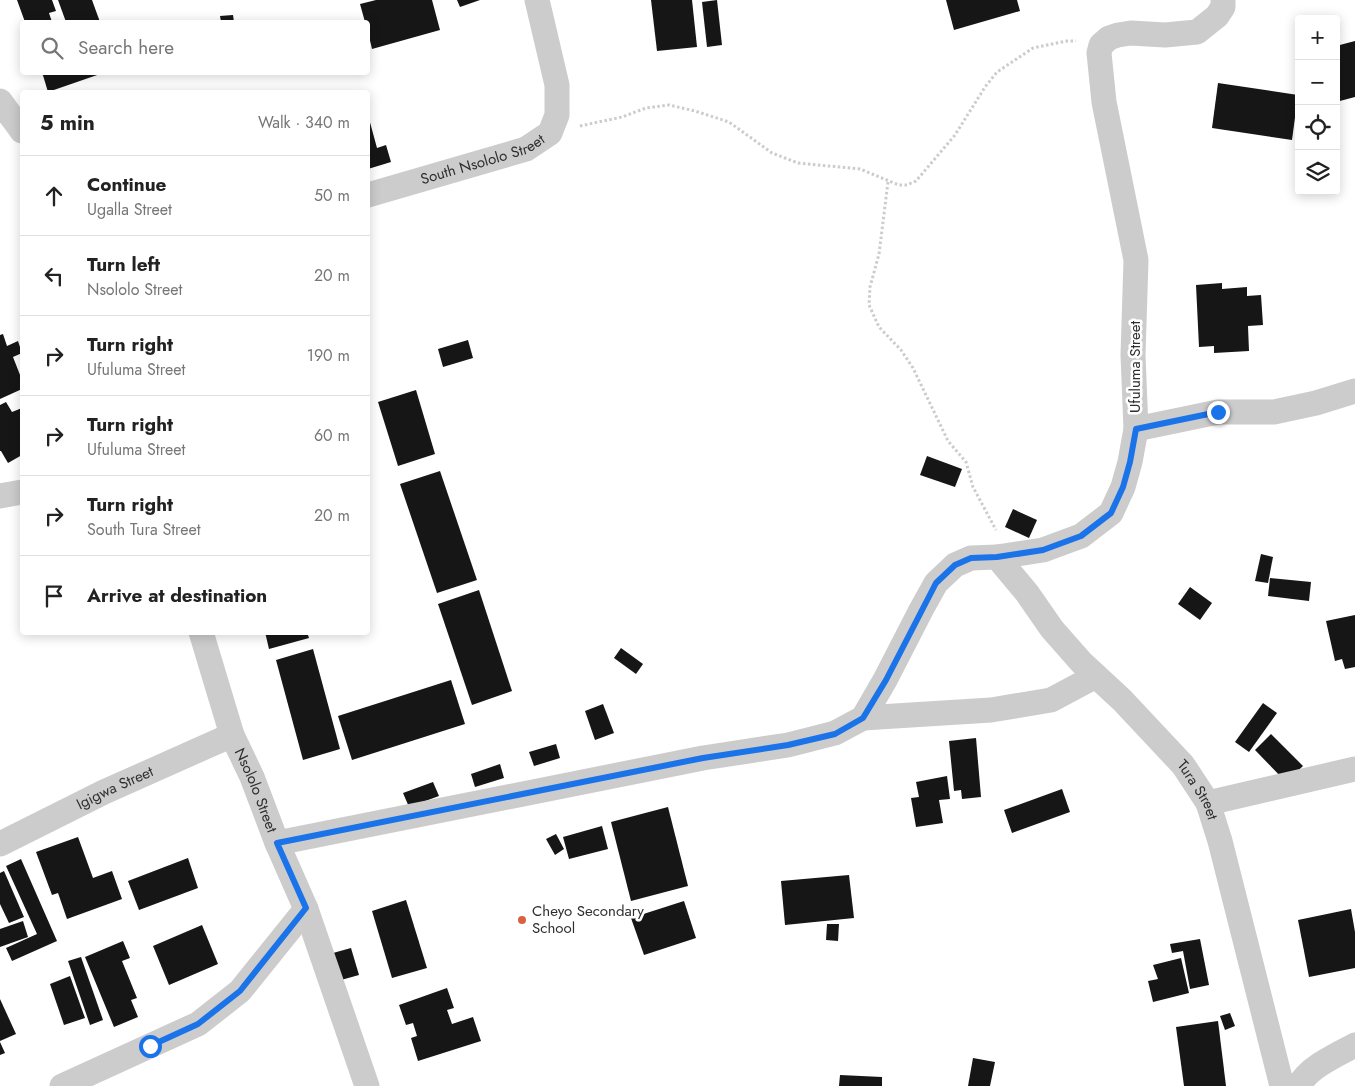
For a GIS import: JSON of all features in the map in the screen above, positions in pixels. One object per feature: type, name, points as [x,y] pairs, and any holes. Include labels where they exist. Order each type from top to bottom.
[{"type":"street","name":"South Nsololo Street","points":[[370,194],[526,149],[550,133],[557,115],[557,85],[537,0]]},
{"type":"street","points":[[1102,45],[1109,38],[1131,33],[1165,35],[1197,32],[1217,16],[1223,7],[1223,0]]},
{"type":"street","name":"Ufuluma Street","points":[[277,843],[703,758],[788,745],[835,734],[863,718],[886,680],[936,583],[955,565],[971,558],[1004,556],[1043,550],[1081,536],[1111,513],[1123,487],[1136,429],[1133,355],[1136,260],[1104,102],[1099,53],[1102,45]]},
{"type":"street","points":[[0,101],[20,127]]},
{"type":"street","points":[[1136,429],[1218,412],[1274,412],[1316,403],[1355,391]]},
{"type":"street","points":[[0,496],[20,492]]},
{"type":"street","name":"Tura Street","points":[[1004,556],[1052,629],[1082,663],[1122,700],[1183,766],[1208,803],[1220,842],[1282,1086]]},
{"type":"street","name":"Nsololo Street","points":[[202,635],[232,735],[252,777],[277,843],[306,908],[367,1086]]},
{"type":"street","points":[[863,718],[992,710],[1051,700],[1096,676]]},
{"type":"street","name":"Igigwa Street","points":[[0,844],[104,792],[232,735]]},
{"type":"street","points":[[1208,803],[1355,769]]},
{"type":"street","points":[[62,1086],[198,1024],[240,991],[306,908]]},
{"type":"street","points":[[1299,1086],[1302,1079],[1325,1061],[1355,1045]]},
{"type":"path","points":[[550,133],[622,117],[646,108],[670,105],[695,110],[729,122],[772,154],[798,162],[860,169],[888,182],[908,185],[916,181],[955,135],[997,72],[1033,48],[1067,41],[1086,41],[1102,45]]},
{"type":"path","points":[[888,182],[879,254],[870,287],[869,304],[879,327],[901,350],[912,368],[948,441],[966,462],[973,487],[1004,556]]},
{"type":"building","points":[[17,0],[52,0],[56,11],[49,13],[51,20],[24,20]]},
{"type":"building","points":[[58,0],[92,0],[99,20],[65,20]]},
{"type":"building","points":[[376,0],[432,0],[440,30],[372,49],[370,20],[364,20],[360,4]]},
{"type":"building","points":[[457,0],[480,0],[460,7]]},
{"type":"building","points":[[651,0],[692,0],[697,47],[657,51]]},
{"type":"building","points":[[717,0],[722,45],[707,47],[702,2]]},
{"type":"building","points":[[946,0],[1017,0],[1020,11],[954,30]]},
{"type":"building","points":[[233,15],[234,20],[221,20],[220,16]]},
{"type":"building","points":[[1355,41],[1355,97],[1340,101],[1340,60],[1340,45]]},
{"type":"building","points":[[43,75],[97,75],[54,90],[47,90]]},
{"type":"building","points":[[1218,83],[1295,95],[1295,118],[1292,140],[1212,128]]},
{"type":"building","points":[[370,122],[377,148],[386,145],[391,162],[370,168]]},
{"type":"building","points":[[1222,283],[1222,289],[1247,287],[1247,296],[1261,295],[1263,325],[1248,326],[1249,351],[1214,353],[1214,346],[1199,347],[1196,285]]},
{"type":"building","points":[[3,334],[7,346],[18,341],[20,354],[13,357],[20,375],[20,390],[0,399],[0,335]]},
{"type":"building","points":[[468,340],[473,358],[443,367],[438,349]]},
{"type":"building","points":[[416,390],[435,454],[398,466],[378,402]]},
{"type":"building","points":[[6,402],[12,412],[20,409],[20,456],[8,463],[0,451],[0,405]]},
{"type":"building","points":[[927,456],[962,469],[955,487],[920,475]]},
{"type":"building","points":[[440,471],[477,580],[437,593],[400,484]]},
{"type":"building","points":[[1013,509],[1037,520],[1029,538],[1005,527]]},
{"type":"building","points":[[1261,554],[1273,557],[1268,583],[1255,581]]},
{"type":"building","points":[[1270,578],[1311,582],[1309,601],[1268,596]]},
{"type":"building","points":[[1190,587],[1212,603],[1200,620],[1178,604]]},
{"type":"building","points":[[479,590],[512,691],[472,705],[438,604]]},
{"type":"building","points":[[1355,615],[1355,667],[1345,669],[1342,659],[1335,661],[1326,621]]},
{"type":"building","points":[[266,635],[308,635],[309,638],[269,649]]},
{"type":"building","points":[[621,648],[643,664],[636,674],[614,658]]},
{"type":"building","points":[[313,649],[340,749],[303,760],[276,660]]},
{"type":"building","points":[[451,680],[465,724],[352,760],[338,716]]},
{"type":"building","points":[[1263,703],[1277,713],[1249,752],[1235,742]]},
{"type":"building","points":[[603,704],[614,733],[595,740],[585,711]]},
{"type":"building","points":[[1271,734],[1303,766],[1286,782],[1255,750]]},
{"type":"building","points":[[976,738],[981,797],[962,799],[961,790],[954,791],[949,741]]},
{"type":"building","points":[[556,744],[560,758],[534,766],[529,752]]},
{"type":"building","points":[[500,764],[504,778],[475,787],[471,774]]},
{"type":"building","points":[[947,776],[950,799],[939,800],[943,823],[916,827],[911,798],[919,797],[916,782]]},
{"type":"building","points":[[433,782],[439,796],[409,807],[403,793]]},
{"type":"building","points":[[1062,789],[1070,812],[1012,833],[1004,810]]},
{"type":"building","points":[[668,807],[688,886],[631,901],[611,822]]},
{"type":"building","points":[[602,826],[608,849],[569,859],[563,837]]},
{"type":"building","points":[[556,834],[564,849],[555,855],[546,839]]},
{"type":"building","points":[[78,837],[93,878],[112,871],[122,899],[67,919],[58,893],[52,895],[36,852]]},
{"type":"building","points":[[188,858],[198,888],[139,910],[128,881]]},
{"type":"building","points":[[21,859],[57,941],[12,961],[6,948],[37,934],[6,866]]},
{"type":"building","points":[[4,871],[24,917],[9,923],[0,904],[0,873]]},
{"type":"building","points":[[849,875],[854,918],[785,925],[781,881]]},
{"type":"building","points":[[406,900],[427,968],[392,978],[372,911]]},
{"type":"building","points":[[684,901],[696,938],[644,955],[631,918]]},
{"type":"building","points":[[1351,909],[1355,932],[1355,968],[1309,977],[1298,920]]},
{"type":"building","points":[[23,921],[28,937],[0,947],[0,929]]},
{"type":"building","points":[[827,924],[839,924],[838,941],[826,940]]},
{"type":"building","points":[[202,925],[218,964],[169,985],[153,946]]},
{"type":"building","points":[[1200,939],[1209,985],[1190,989],[1183,951],[1172,953],[1170,944]]},
{"type":"building","points":[[123,941],[130,958],[122,961],[137,998],[131,1000],[138,1017],[114,1027],[85,957]]},
{"type":"building","points":[[351,948],[359,975],[341,980],[333,953]]},
{"type":"building","points":[[81,957],[103,1020],[90,1025],[68,961]]},
{"type":"building","points":[[1181,958],[1189,993],[1153,1002],[1148,981],[1158,979],[1153,965]]},
{"type":"building","points":[[70,976],[85,1018],[64,1025],[50,984]]},
{"type":"building","points":[[447,988],[454,1008],[447,1010],[452,1024],[473,1017],[481,1041],[418,1061],[411,1038],[417,1036],[413,1023],[406,1025],[399,1005]]},
{"type":"building","points":[[0,999],[16,1034],[0,1041]]},
{"type":"building","points":[[1230,1013],[1235,1026],[1225,1030],[1220,1016]]},
{"type":"building","points":[[1218,1021],[1226,1086],[1184,1086],[1176,1027]]},
{"type":"building","points":[[0,1042],[5,1053],[0,1055]]},
{"type":"building","points":[[973,1058],[995,1062],[990,1086],[968,1086]]},
{"type":"building","points":[[840,1075],[882,1077],[882,1086],[839,1086]]},
{"type":"place","name":"Cheyo Secondary School","points":[[522,920]]},
{"type":"route","points":[[150,1046],[198,1024],[240,991],[306,908],[277,843],[703,758],[788,745],[835,734],[863,718],[886,680],[936,583],[955,565],[971,558],[997,557],[1043,550],[1081,536],[1111,513],[1123,487],[1136,429],[1218,412]]}]
